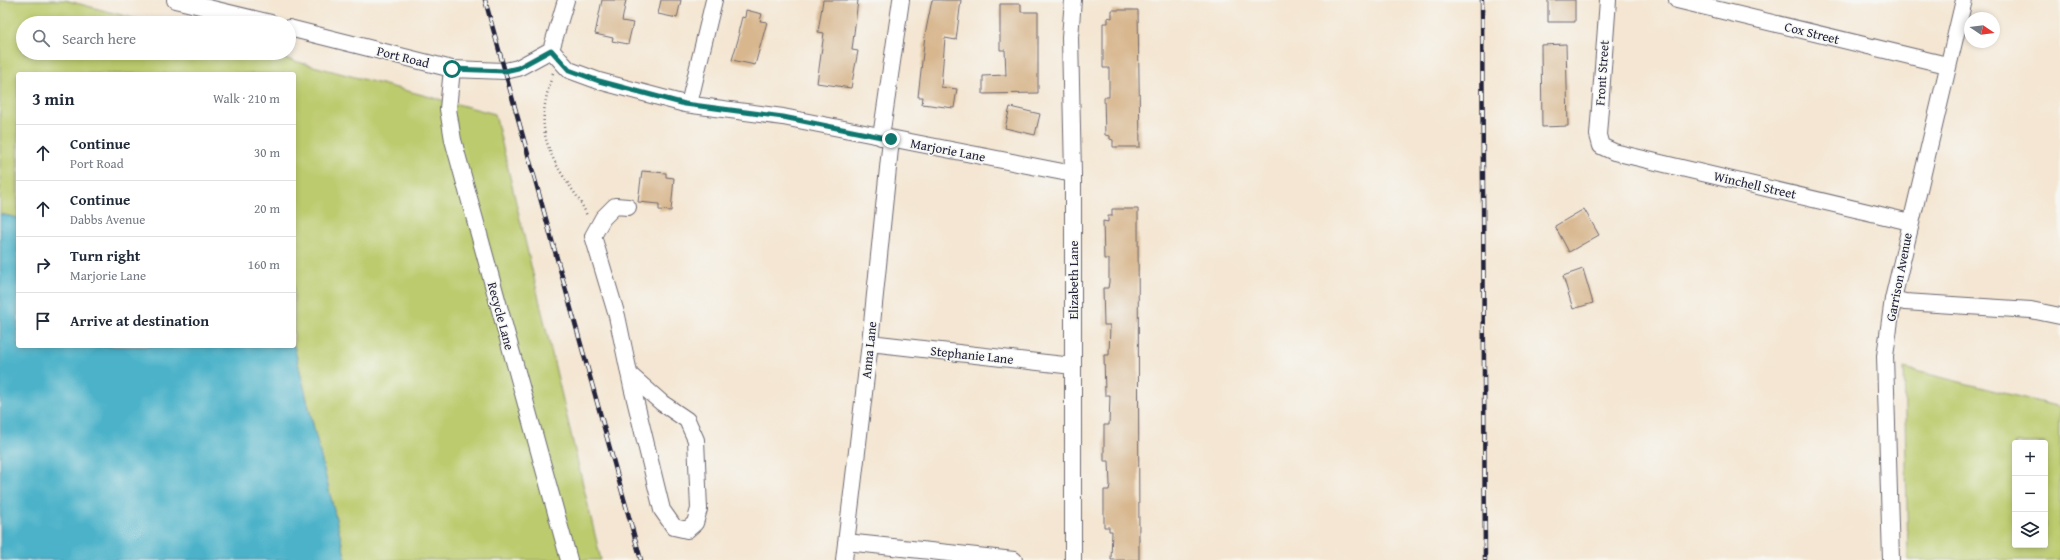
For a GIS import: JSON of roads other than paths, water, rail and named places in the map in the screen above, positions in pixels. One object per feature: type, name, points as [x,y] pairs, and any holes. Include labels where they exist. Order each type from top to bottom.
[{"type":"street","points":[[175,0],[241,16]]},
{"type":"street","points":[[551,50],[566,0]]},
{"type":"street","points":[[689,104],[714,0]]},
{"type":"street","name":"Anna Lane","points":[[844,560],[870,343],[886,138],[901,0]]},
{"type":"street","name":"Elizabeth Lane","points":[[1073,0],[1070,37],[1073,174],[1073,560]]},
{"type":"street","name":"Front Street","points":[[1601,146],[1598,135],[1608,0]]},
{"type":"street","name":"Cox Street","points":[[1677,0],[1947,65]]},
{"type":"street","name":"Garrison Avenue","points":[[1891,560],[1885,356],[1893,299],[1910,222],[1964,0]]},
{"type":"street","name":"Port Road","points":[[296,30],[452,69],[505,71],[518,68],[551,50]]},
{"type":"street","name":"Marjorie Lane","points":[[551,50],[569,70],[599,81],[689,104],[783,117],[1073,174]]},
{"type":"street","name":"Recycle Lane","points":[[452,69],[448,109],[453,140],[569,560]]},
{"type":"street","name":"Winchell Street","points":[[1601,146],[1614,152],[1910,222]]},
{"type":"street","points":[[628,207],[615,206],[603,218],[593,236],[617,316],[629,374],[662,510],[674,527],[687,530],[695,523],[699,509],[696,440],[686,420],[662,403],[629,374]]},
{"type":"street","points":[[1893,299],[1905,302],[2031,310],[2060,316]]},
{"type":"street","name":"Stephanie Lane","points":[[870,343],[1073,366]]},
{"type":"street","points":[[846,542],[1014,560]]},
{"type":"water","points":[[0,214],[16,218],[16,348],[294,348],[346,560],[0,560]]},
{"type":"railway","points":[[485,0],[641,560]]},
{"type":"railway","points":[[1482,0],[1485,560]]}]
